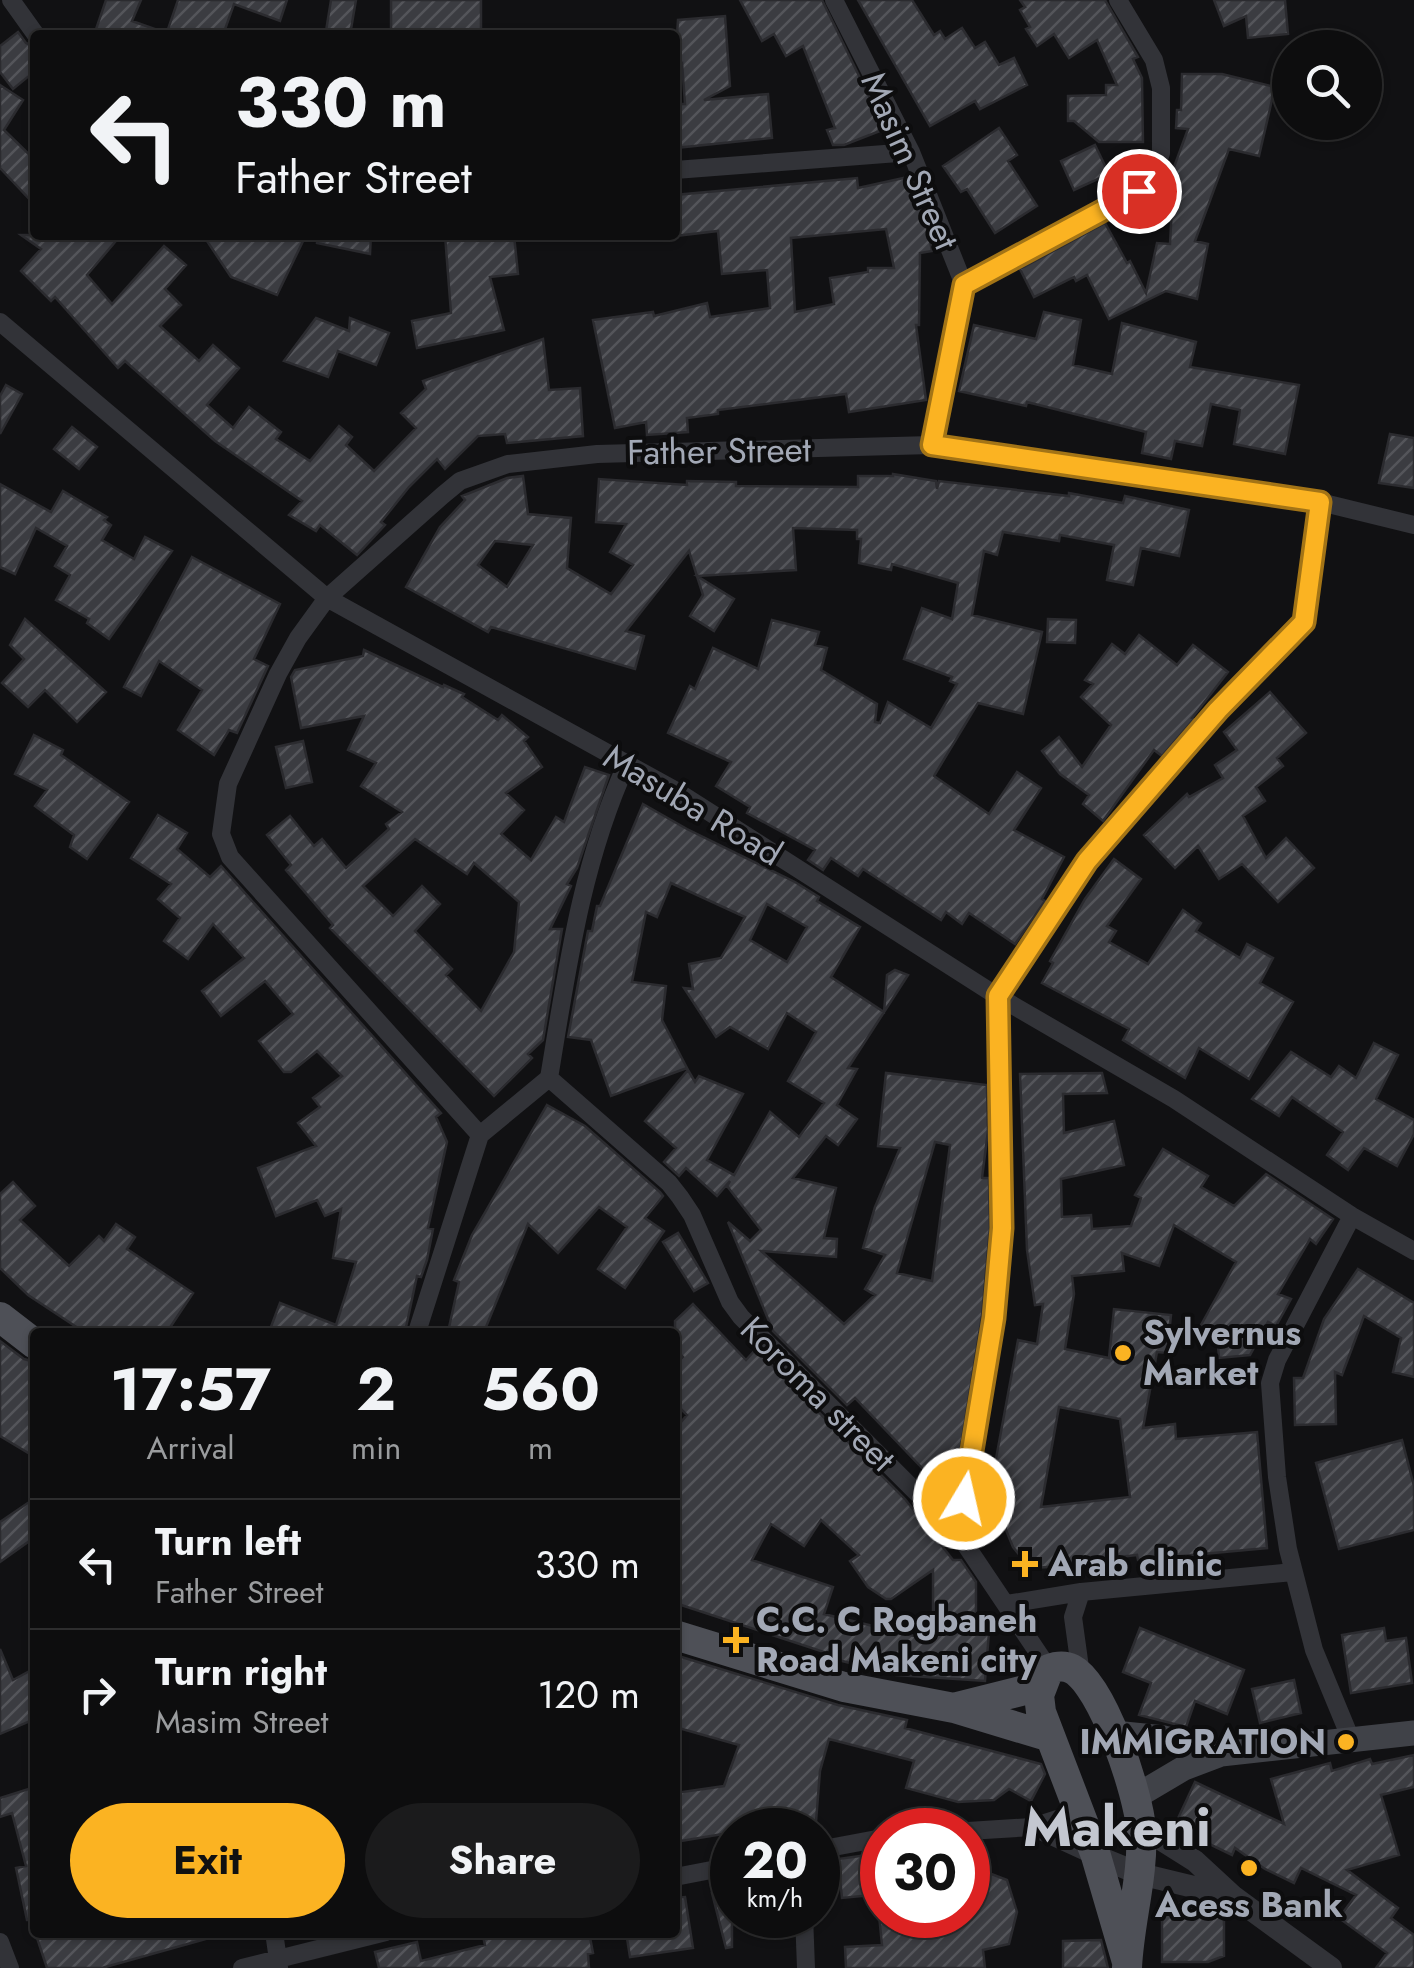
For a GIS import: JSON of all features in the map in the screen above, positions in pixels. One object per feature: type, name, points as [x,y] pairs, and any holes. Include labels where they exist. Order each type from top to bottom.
[{"type":"main road","points":[[0,1317],[30,1340]]},
{"type":"main road","points":[[680,1637],[844,1687],[954,1708],[1047,1736]]},
{"type":"main road","points":[[954,1708],[1045,1678],[1066,1666],[1080,1675],[1098,1700],[1114,1734],[1138,1812],[1140,1874],[1128,1965]]},
{"type":"main road","points":[[1045,1678],[1039,1702],[1047,1736],[1096,1856],[1128,1965]]},
{"type":"main road","points":[[1138,1812],[1184,1768],[1221,1754],[1414,1733]]},
{"type":"main road","points":[[1114,1734],[1164,1738],[1221,1754]]},
{"type":"street","points":[[11,0],[32,30]]},
{"type":"street","name":"Masim Street","points":[[834,0],[911,152],[964,285],[932,445]]},
{"type":"street","points":[[964,285],[1139,191],[1154,174],[1161,152],[1161,88],[1154,60],[1118,0]]},
{"type":"street","points":[[680,170],[911,152]]},
{"type":"street","name":"Masuba Road","points":[[0,322],[327,598],[678,792],[998,996],[1174,1099],[1352,1216],[1414,1251]]},
{"type":"street","name":"Father Street","points":[[480,1135],[230,857],[221,834],[228,784],[298,638],[327,598],[460,481],[508,464],[597,454],[932,445],[1320,502],[1414,525]]},
{"type":"street","points":[[959,1535],[994,1318],[1002,1228],[998,996],[1098,848],[1218,710],[1304,622],[1320,502]]},
{"type":"street","points":[[418,1328],[480,1135],[549,1078],[576,915],[610,800],[627,763]]},
{"type":"street","name":"Koroma street","points":[[549,1078],[669,1184],[692,1215],[740,1318],[959,1535],[1007,1604],[1045,1678]]},
{"type":"street","points":[[1352,1216],[1272,1372],[1277,1477],[1293,1572],[1314,1650],[1352,1742]]},
{"type":"street","points":[[1007,1604],[1081,1592],[1293,1572]]},
{"type":"street","points":[[1080,1675],[1073,1618],[1081,1592]]},
{"type":"street","points":[[990,1830],[1032,1827],[1079,1812]]},
{"type":"street","points":[[1138,1812],[1234,1896],[1331,1968]]},
{"type":"street","points":[[1032,1827],[1140,1874],[1234,1896]]},
{"type":"street","points":[[680,1876],[710,1870]]},
{"type":"street","points":[[275,1938],[279,1963]]},
{"type":"street","points":[[242,1968],[279,1963],[365,1938]]},
{"type":"street","points":[[805,1938],[806,1968]]},
{"type":"street","points":[[0,1942],[10,1968]]},
{"type":"building","points":[[106,0],[141,0],[132,21],[157,30],[96,30]]},
{"type":"building","points":[[178,0],[287,0],[280,21],[234,4],[225,30],[168,30]]},
{"type":"building","points":[[331,0],[356,0],[351,30],[326,30]]},
{"type":"building","points":[[391,0],[481,0],[481,30],[391,30]]},
{"type":"building","points":[[740,0],[822,0],[885,129],[844,145],[833,145],[827,130],[835,128],[803,46],[786,56],[774,34],[762,41]]},
{"type":"building","points":[[858,0],[912,0],[934,35],[940,31],[945,39],[962,28],[975,48],[985,42],[999,65],[1014,58],[1027,85],[980,109],[975,101],[930,126]]},
{"type":"building","points":[[1020,0],[1105,0],[1138,57],[1133,59],[1142,78],[1143,142],[1099,142],[1074,121],[1068,121],[1068,96],[1106,95],[1106,85],[1117,85],[1097,40],[1069,58],[1054,34],[1037,46],[1026,29],[1030,27],[1020,10],[1025,7]]},
{"type":"building","points":[[1214,0],[1285,0],[1288,30],[1272,30],[1272,36],[1248,38],[1246,16],[1224,26]]},
{"type":"building","points":[[725,16],[730,86],[704,100],[768,94],[772,138],[680,147],[680,104],[685,104],[678,20]]},
{"type":"building","points":[[18,32],[30,45],[30,75],[13,89],[0,72],[0,46]]},
{"type":"building","points":[[1182,74],[1222,74],[1272,86],[1259,156],[1229,149],[1195,241],[1208,244],[1197,299],[1166,291],[1109,319],[1087,275],[1076,281],[1074,277],[1034,297],[1020,269],[1105,223],[1146,293],[1157,243],[1170,244],[1174,167],[1188,129],[1176,128],[1177,110],[1181,110]]},
{"type":"building","points":[[0,85],[23,100],[4,130],[30,155],[30,200],[0,168]]},
{"type":"building","points":[[999,128],[1017,155],[1008,161],[1037,206],[995,233],[967,189],[961,192],[943,166]]},
{"type":"building","points":[[1095,145],[1109,174],[1074,190],[1061,161]]},
{"type":"building","points":[[908,177],[927,225],[932,251],[920,253],[916,325],[926,400],[849,412],[846,394],[718,410],[718,414],[687,418],[688,432],[647,435],[646,422],[615,428],[593,320],[653,312],[654,316],[707,303],[710,317],[770,308],[767,270],[722,274],[718,231],[680,235],[680,195],[857,178],[858,188]],"holes":[[[886,229],[894,268],[868,268],[868,272],[830,278],[834,304],[795,312],[791,238]]]},
{"type":"building","points":[[21,235],[30,235],[30,240],[117,240],[87,275],[112,304],[164,246],[186,265],[165,289],[181,305],[160,326],[199,361],[213,345],[239,368],[207,405],[233,428],[249,407],[281,432],[276,439],[310,461],[339,426],[352,437],[346,445],[374,471],[416,428],[401,413],[426,389],[423,381],[543,339],[549,390],[580,388],[583,436],[507,443],[505,434],[478,436],[445,469],[437,459],[409,487],[381,522],[385,525],[357,555],[320,525],[316,531],[289,515],[302,501],[215,441],[125,361],[118,368],[55,297],[51,301],[21,271],[41,249]]},
{"type":"building","points":[[206,240],[304,240],[277,295],[231,277]]},
{"type":"building","points":[[371,240],[370,254],[317,243]]},
{"type":"building","points":[[445,240],[515,240],[518,274],[490,277],[504,330],[417,348],[412,321],[451,313]]},
{"type":"building","points":[[1044,312],[1081,320],[1073,365],[1112,374],[1122,323],[1196,342],[1190,367],[1299,385],[1285,454],[1234,444],[1240,410],[1211,404],[1202,446],[1175,441],[1171,459],[1142,453],[1146,432],[1027,402],[1026,406],[959,391],[974,325],[1036,339]]},
{"type":"building","points":[[316,318],[349,331],[350,318],[389,333],[376,365],[338,351],[328,377],[284,361]]},
{"type":"building","points":[[6,385],[22,394],[0,434],[0,396]]},
{"type":"building","points":[[72,427],[97,447],[79,469],[54,449]]},
{"type":"building","points":[[1390,434],[1414,438],[1414,488],[1379,483]]},
{"type":"building","points":[[523,476],[528,514],[571,518],[567,568],[611,594],[633,565],[610,552],[626,524],[596,522],[599,479],[687,485],[687,481],[736,482],[736,486],[858,487],[858,476],[936,481],[937,489],[939,481],[1069,493],[1123,503],[1125,496],[1189,510],[1179,556],[1141,548],[1133,585],[1107,580],[1114,545],[1060,535],[1059,541],[1003,532],[997,555],[984,551],[972,615],[1042,632],[1023,714],[978,703],[934,776],[989,814],[1017,772],[1041,788],[1014,830],[1064,857],[1042,899],[1045,901],[1015,944],[969,913],[962,924],[946,912],[941,920],[863,869],[858,876],[831,858],[823,870],[808,860],[815,850],[747,813],[750,807],[716,786],[731,762],[668,733],[690,686],[695,689],[713,648],[758,669],[772,620],[819,632],[815,645],[827,648],[821,670],[877,704],[875,722],[880,723],[888,702],[931,728],[957,684],[950,681],[952,677],[904,659],[922,608],[952,619],[958,583],[892,564],[891,570],[859,563],[861,539],[857,539],[857,530],[793,528],[796,570],[697,576],[734,599],[714,631],[690,616],[703,595],[689,551],[626,631],[644,636],[635,669],[491,627],[488,632],[406,587],[440,527],[465,500],[462,496],[507,478]],"holes":[[[495,541],[533,545],[507,587],[478,565]]]},
{"type":"building","points":[[0,484],[51,512],[63,491],[107,517],[104,520],[111,525],[102,540],[134,559],[145,537],[172,551],[109,639],[87,623],[89,619],[56,600],[70,575],[55,566],[67,546],[36,528],[15,574],[0,567]]},
{"type":"building","points":[[192,557],[280,604],[254,659],[268,666],[237,733],[229,730],[214,755],[178,730],[202,690],[159,661],[141,696],[124,687]]},
{"type":"building","points":[[25,619],[106,692],[77,722],[45,690],[28,707],[2,683],[24,659],[10,645]]},
{"type":"building","points":[[1048,619],[1076,620],[1075,643],[1047,642]]},
{"type":"building","points":[[1139,635],[1177,665],[1193,645],[1228,672],[1162,756],[1154,750],[1103,821],[1083,804],[1089,795],[1060,774],[1042,751],[1059,737],[1082,767],[1111,725],[1081,697],[1093,684],[1085,680],[1112,644],[1125,654]]},
{"type":"building","points":[[364,650],[464,694],[462,697],[498,720],[502,715],[528,737],[524,741],[542,767],[506,793],[524,810],[501,834],[531,860],[556,817],[564,822],[585,767],[609,775],[577,868],[567,884],[571,886],[550,929],[562,929],[543,1040],[528,1054],[532,1058],[494,1096],[330,928],[333,925],[286,870],[291,865],[267,835],[290,816],[314,846],[322,839],[346,868],[402,812],[361,786],[376,763],[348,750],[364,716],[301,728],[291,677],[295,670],[363,656]],"holes":[[[415,839],[467,874],[474,863],[519,902],[514,952],[481,1011],[446,975],[452,969],[415,931],[440,904],[422,886],[393,916],[363,886]]]},
{"type":"building","points":[[1270,692],[1306,733],[1277,758],[1283,766],[1256,787],[1265,801],[1243,816],[1266,858],[1286,838],[1314,868],[1278,902],[1242,864],[1219,879],[1198,846],[1175,868],[1144,835],[1187,794],[1189,797],[1223,778],[1215,765],[1237,750],[1224,732]]},
{"type":"building","points":[[34,735],[63,750],[61,755],[129,802],[87,859],[70,847],[74,835],[35,806],[47,790],[15,774]]},
{"type":"building","points":[[303,741],[312,782],[286,788],[276,747]]},
{"type":"building","points":[[643,804],[795,882],[819,897],[817,901],[860,927],[831,977],[884,1012],[887,975],[895,970],[908,975],[848,1068],[857,1069],[837,1105],[857,1119],[838,1145],[826,1136],[793,1178],[836,1188],[824,1238],[837,1239],[836,1257],[761,1251],[844,1324],[875,1295],[865,1289],[885,1255],[863,1248],[900,1148],[878,1146],[886,1073],[987,1085],[988,1131],[982,1178],[989,1178],[990,1228],[982,1316],[955,1483],[943,1490],[855,1398],[847,1405],[773,1331],[728,1222],[750,1241],[761,1230],[727,1186],[730,1181],[717,1196],[686,1168],[679,1176],[664,1162],[676,1148],[645,1121],[688,1070],[695,1082],[699,1076],[743,1094],[707,1160],[734,1175],[770,1112],[799,1137],[824,1103],[788,1081],[816,1032],[787,1013],[768,1049],[730,1027],[716,1037],[684,988],[693,989],[689,964],[721,958],[745,917],[671,883],[657,917],[646,912],[632,982],[666,986],[662,1020],[687,1068],[611,1096],[591,1040],[568,1037],[588,931],[592,931]],"holes":[[[767,904],[807,927],[787,962],[750,940]],[[935,1142],[950,1145],[932,1281],[897,1273]]]},
{"type":"building","points":[[158,815],[187,833],[177,849],[210,877],[221,866],[441,1113],[436,1117],[447,1142],[428,1228],[433,1229],[427,1260],[421,1277],[417,1276],[406,1328],[271,1328],[280,1303],[336,1325],[356,1262],[333,1258],[341,1209],[325,1216],[317,1200],[276,1216],[258,1168],[316,1146],[298,1123],[320,1107],[313,1098],[342,1076],[317,1051],[291,1072],[284,1072],[259,1041],[293,1014],[265,981],[221,1016],[202,991],[244,958],[213,924],[188,959],[164,941],[180,918],[158,899],[171,884],[131,858]]},
{"type":"building","points":[[1114,859],[1141,879],[1107,926],[1116,931],[1109,942],[1148,964],[1183,910],[1201,923],[1196,931],[1240,958],[1247,944],[1273,958],[1260,983],[1293,1002],[1249,1079],[1199,1048],[1185,1078],[1123,1040],[1129,1029],[1042,983],[1085,899]]},
{"type":"building","points":[[1374,1043],[1398,1055],[1376,1099],[1414,1120],[1414,1134],[1397,1166],[1364,1148],[1348,1170],[1327,1155],[1343,1132],[1292,1097],[1279,1116],[1252,1099],[1291,1052],[1331,1077],[1339,1066],[1356,1078]]},
{"type":"building","points":[[1102,1073],[1107,1093],[1063,1094],[1064,1133],[1114,1121],[1124,1165],[1061,1179],[1062,1217],[1091,1215],[1092,1229],[1131,1226],[1141,1198],[1135,1195],[1163,1149],[1208,1176],[1201,1187],[1234,1206],[1266,1174],[1333,1219],[1316,1244],[1310,1239],[1278,1294],[1291,1299],[1276,1326],[1268,1322],[1250,1355],[1219,1358],[1217,1334],[1201,1325],[1236,1262],[1174,1225],[1159,1266],[1122,1253],[1124,1271],[1072,1276],[1074,1294],[1065,1349],[1109,1358],[1114,1309],[1171,1315],[1167,1353],[1157,1352],[1143,1428],[1175,1424],[1176,1439],[1257,1432],[1267,1548],[1138,1560],[1137,1555],[1030,1568],[1013,1547],[990,1491],[1018,1340],[1037,1344],[1043,1304],[1035,1305],[1027,1250],[1020,1074]],"holes":[[[1059,1407],[1120,1419],[1130,1497],[1041,1507]]]},
{"type":"building","points":[[547,1105],[585,1126],[663,1196],[645,1218],[664,1231],[625,1288],[598,1269],[627,1227],[599,1207],[558,1253],[528,1224],[486,1328],[449,1328],[459,1282],[454,1280],[472,1235]]},
{"type":"building","points":[[13,1182],[35,1206],[20,1220],[69,1266],[99,1236],[104,1241],[116,1224],[135,1237],[127,1249],[193,1293],[170,1328],[78,1328],[28,1295],[0,1268],[0,1194]]},
{"type":"building","points":[[678,1233],[708,1283],[694,1291],[663,1242]]},
{"type":"building","points":[[1358,1269],[1414,1303],[1414,1377],[1393,1372],[1401,1338],[1364,1316],[1342,1375],[1335,1372],[1336,1424],[1295,1425],[1294,1378],[1303,1378],[1324,1319]]},
{"type":"building","points":[[693,1304],[746,1360],[756,1349],[905,1499],[953,1560],[961,1560],[976,1582],[976,1632],[989,1633],[985,1681],[896,1675],[823,1656],[824,1652],[680,1605],[680,1423],[687,1415],[680,1408],[683,1357],[680,1328],[675,1328],[675,1321]],"holes":[[[821,1520],[859,1555],[850,1561],[868,1587],[886,1599],[933,1570],[933,1628],[915,1627],[914,1636],[824,1614],[833,1587],[752,1560],[771,1524],[804,1546]]]},
{"type":"building","points":[[0,1341],[30,1361],[30,1454],[0,1436]]},
{"type":"building","points":[[1402,1440],[1414,1486],[1414,1530],[1339,1549],[1316,1463]]},
{"type":"building","points":[[30,1501],[30,1541],[0,1562],[0,1522]]},
{"type":"building","points":[[1140,1628],[1244,1670],[1227,1714],[1195,1701],[1186,1727],[1139,1715],[1151,1683],[1123,1672]]},
{"type":"building","points":[[1384,1628],[1386,1641],[1406,1638],[1412,1683],[1351,1693],[1342,1635]]},
{"type":"building","points":[[0,1649],[13,1680],[30,1671],[30,1721],[0,1734]]},
{"type":"building","points":[[680,1657],[838,1705],[907,1720],[905,1728],[1041,1764],[1045,1774],[1031,1801],[1009,1789],[994,1800],[958,1802],[906,1788],[914,1761],[829,1739],[820,1771],[817,1808],[710,1808],[710,1836],[680,1841],[680,1792],[724,1786],[739,1745],[680,1728]]},
{"type":"building","points":[[1294,1680],[1301,1713],[1260,1723],[1252,1689]]},
{"type":"building","points":[[1414,1755],[1414,1787],[1381,1795],[1399,1855],[1347,1870],[1398,1908],[1391,1918],[1414,1935],[1414,1968],[1376,1968],[1387,1953],[1339,1918],[1356,1895],[1301,1868],[1294,1883],[1235,1848],[1232,1855],[1174,1827],[1195,1782],[1284,1824],[1271,1779],[1330,1763],[1332,1771],[1370,1759],[1372,1764]]},
{"type":"building","points":[[30,1789],[30,1920],[16,1868],[26,1866],[12,1813],[0,1817],[0,1798]]},
{"type":"building","points":[[860,1856],[860,1896],[842,1898],[840,1859]]},
{"type":"building","points":[[990,1873],[1007,1880],[1017,1912],[1009,1944],[983,1950],[985,1968],[846,1968],[845,1947],[882,1945],[881,1938],[990,1938]]},
{"type":"building","points":[[685,1897],[693,1948],[630,1957],[627,1938],[680,1938],[680,1898]]},
{"type":"building","points":[[1186,1901],[1224,1913],[1224,1956],[1208,1962],[1162,1962],[1162,1917],[1165,1910]]},
{"type":"building","points":[[37,1938],[209,1938],[102,1968],[47,1968]]},
{"type":"building","points":[[483,1938],[590,1938],[593,1953],[588,1954],[589,1968],[379,1968],[375,1952],[417,1942],[421,1961],[485,1945]]},
{"type":"building","points":[[723,1938],[732,1938],[732,1947],[726,1948]]},
{"type":"building","points":[[1101,1940],[1108,1968],[1063,1968],[1063,1941]]},
{"type":"place","name":"Sylvernus Market","points":[[1123,1353]]},
{"type":"place","name":"Arab clinic","points":[[1025,1564]]},
{"type":"place","name":"C.C. C Rogbaneh Road Makeni city","points":[[736,1640]]},
{"type":"place","name":"IMMIGRATION","points":[[1346,1742]]},
{"type":"place","name":"Acess Bank","points":[[1249,1868]]},
{"type":"district","name":"Makeni","points":[[1117,1827]]},
{"type":"route","points":[[964,1499],[994,1318],[1002,1228],[998,996],[1087,861],[1218,710],[1304,622],[1308,605],[1320,502],[932,445],[964,285],[1139,191]]}]
